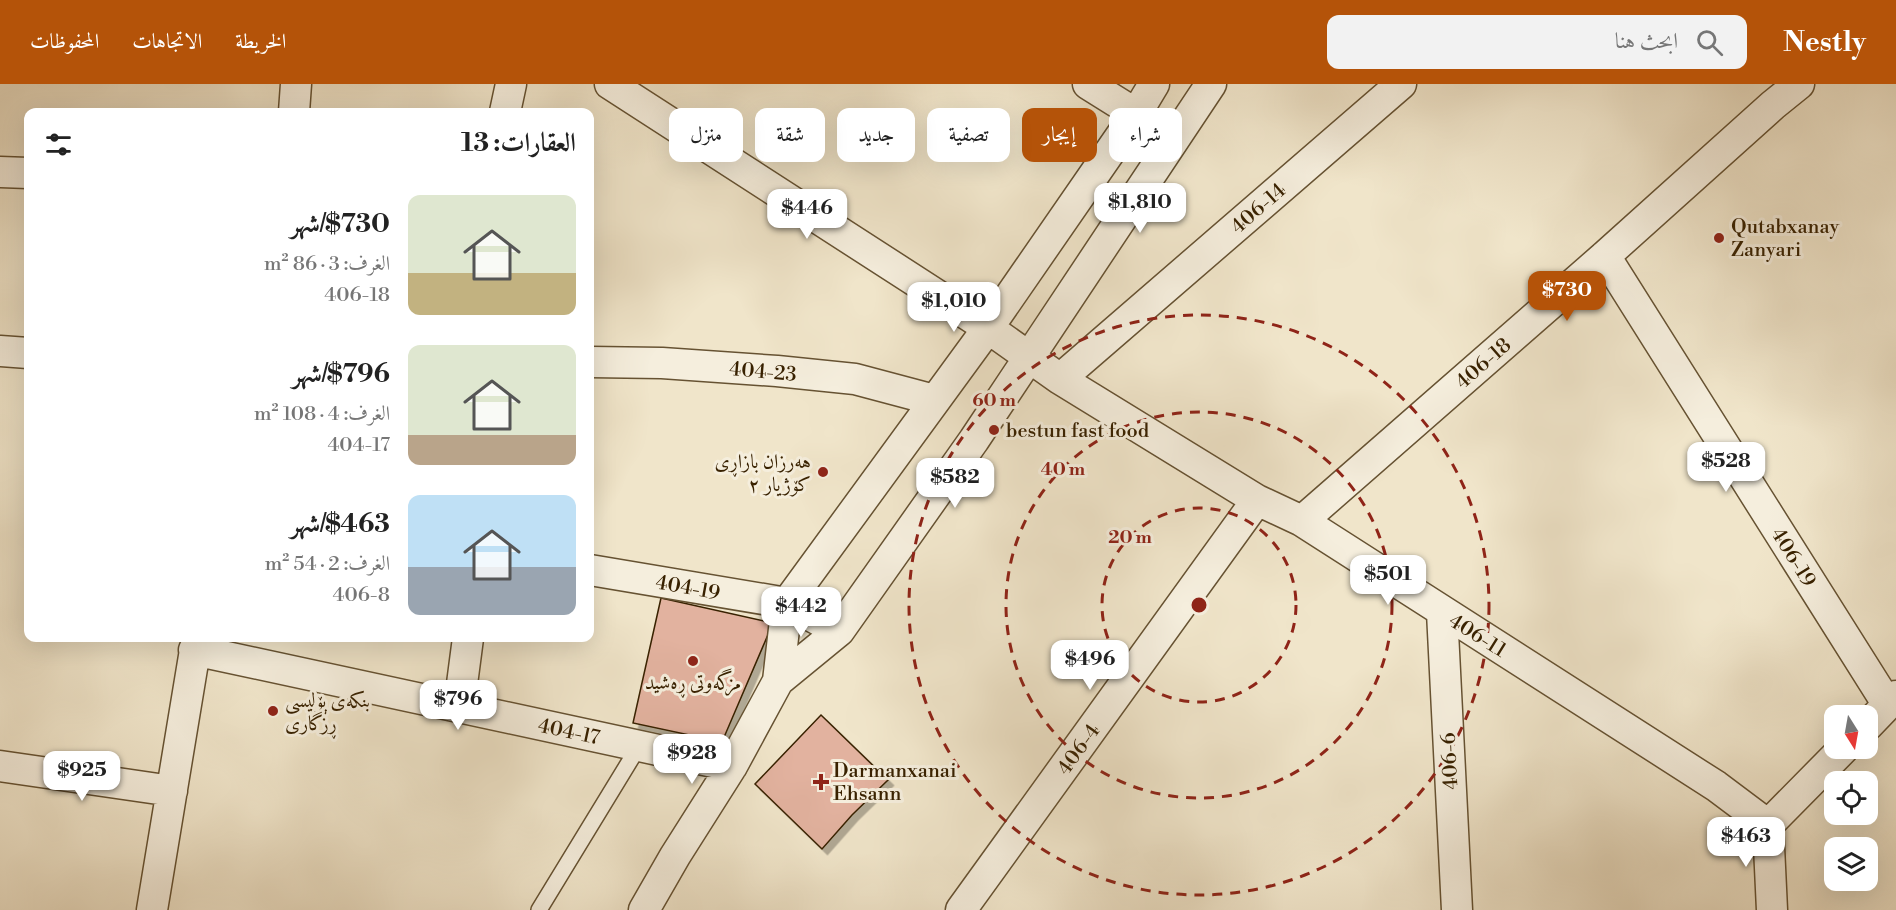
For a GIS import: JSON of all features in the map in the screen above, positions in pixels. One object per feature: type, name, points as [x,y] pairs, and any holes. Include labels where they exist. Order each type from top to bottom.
[{"type":"street","points":[[294,108],[296,84]]},
{"type":"street","points":[[506,108],[511,84]]},
{"type":"street","name":"406-11","points":[[610,84],[988,328],[1060,379],[1257,500],[1302,521],[1716,786],[1768,825]]},
{"type":"street","points":[[1088,84],[1126,108]]},
{"type":"street","points":[[1140,108],[1154,84]]},
{"type":"street","points":[[778,681],[839,631],[1030,358],[1211,84]]},
{"type":"street","name":"406-14","points":[[1060,379],[1401,84]]},
{"type":"street","name":"406-18","points":[[1302,521],[1605,256],[1766,95],[1799,84]]},
{"type":"street","points":[[644,910],[732,766],[778,681],[787,603],[988,328],[1109,153]]},
{"type":"street","points":[[0,172],[24,173]]},
{"type":"street","name":"406-19","points":[[1605,256],[1884,709]]},
{"type":"street","points":[[0,351],[24,353]]},
{"type":"street","name":"404-23","points":[[594,362],[662,363],[855,379],[934,400]]},
{"type":"street","name":"406-4","points":[[961,910],[1257,500]]},
{"type":"street","name":"404-19","points":[[594,571],[787,603],[839,631]]},
{"type":"street","name":"406-6","points":[[1442,612],[1456,910]]},
{"type":"street","points":[[459,707],[467,642]]},
{"type":"street","points":[[153,910],[195,644]]},
{"type":"street","name":"404-17","points":[[195,644],[459,707],[732,766]]},
{"type":"street","points":[[1772,910],[1768,825],[1833,759]]},
{"type":"street","points":[[0,766],[172,791]]},
{"type":"lane","points":[[539,910],[639,746]]},
{"type":"building","points":[[661,598],[773,623],[722,742],[633,723]]},
{"type":"building","name":"Darmanxanai Ehsann","points":[[821,715],[888,780],[852,815],[822,849],[755,784]]},
{"type":"place","name":"Qutabxanay Zanyari","points":[[1719,238]]},
{"type":"place","name":"bestun fast food","points":[[994,430]]},
{"type":"place","name":"هەرزان بازاڕی کۆژیار ٢","points":[[823,472]]},
{"type":"place","name":"مزگەوتی ڕەشید","points":[[693,661]]},
{"type":"place","name":"بنکەی پۆلیسی ڕزگاری","points":[[273,711]]},
{"type":"place","name":"Darmanxanai Ehsann","points":[[821,782]]}]
